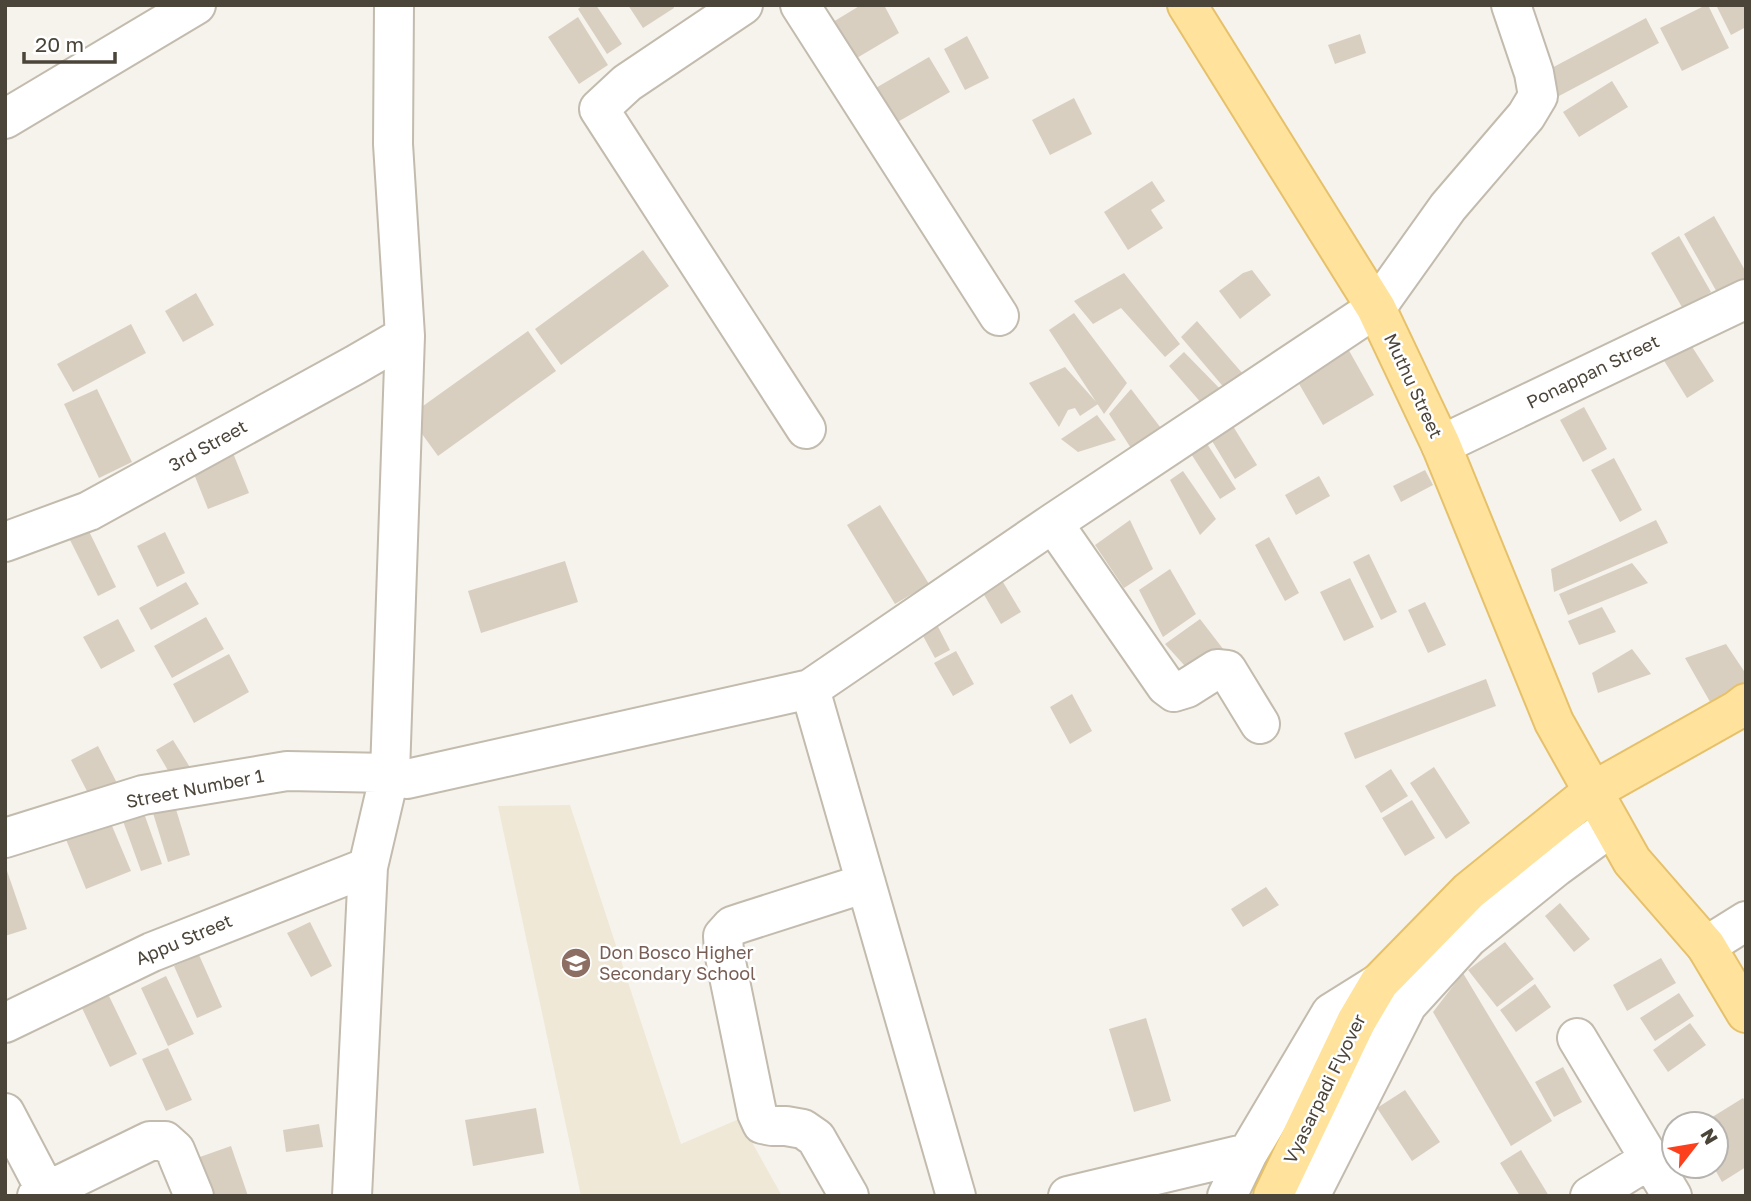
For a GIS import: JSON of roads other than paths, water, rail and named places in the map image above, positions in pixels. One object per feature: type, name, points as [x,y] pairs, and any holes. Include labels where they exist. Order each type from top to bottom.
[{"type":"main road","name":"Muthu Street","points":[[1187,5],[1376,308],[1441,445],[1554,722],[1632,861],[1706,946],[1746,1013]]},
{"type":"main road","name":"Vyasarpadi Flyover","points":[[1273,1196],[1356,1022],[1379,984],[1469,891],[1593,791],[1746,703]]},
{"type":"street","points":[[5,119],[196,5]]},
{"type":"street","points":[[352,1196],[368,867],[390,773],[405,336],[393,144],[394,5]]},
{"type":"street","points":[[743,5],[626,83],[599,109],[806,429]]},
{"type":"street","points":[[800,5],[999,316]]},
{"type":"street","points":[[956,1196],[810,689],[1376,308],[1448,206],[1526,116],[1538,96],[1534,73],[1511,5]]},
{"type":"street","name":"Ponappan Street","points":[[1441,445],[1746,299]]},
{"type":"street","name":"3rd Street","points":[[6,540],[89,511],[405,336]]},
{"type":"street","points":[[1053,523],[1166,686],[1174,692],[1187,688],[1217,669],[1227,670],[1260,724]]},
{"type":"street","name":"Street Number 1","points":[[5,838],[143,795],[288,771],[390,773],[407,779],[810,689]]},
{"type":"street","points":[[1310,1196],[1406,1005],[1468,938],[1612,825]]},
{"type":"street","name":"Appu Street","points":[[5,1023],[152,952],[368,867]]},
{"type":"street","points":[[849,1196],[816,1138],[803,1129],[762,1124],[757,1113],[729,979],[723,936],[732,926],[866,883]]},
{"type":"street","points":[[1706,946],[1746,921]]},
{"type":"street","points":[[1227,1196],[1248,1153],[1331,1013],[1379,984]]},
{"type":"street","points":[[1577,1038],[1672,1196]]},
{"type":"street","points":[[5,1113],[41,1194],[150,1141],[165,1141],[175,1150],[194,1196]]},
{"type":"street","points":[[1068,1196],[1248,1153]]},
{"type":"street","points":[[1590,1196],[1650,1159]]},
{"type":"place","name":"Don Bosco Higher Secondary School","points":[[576,963]]}]
